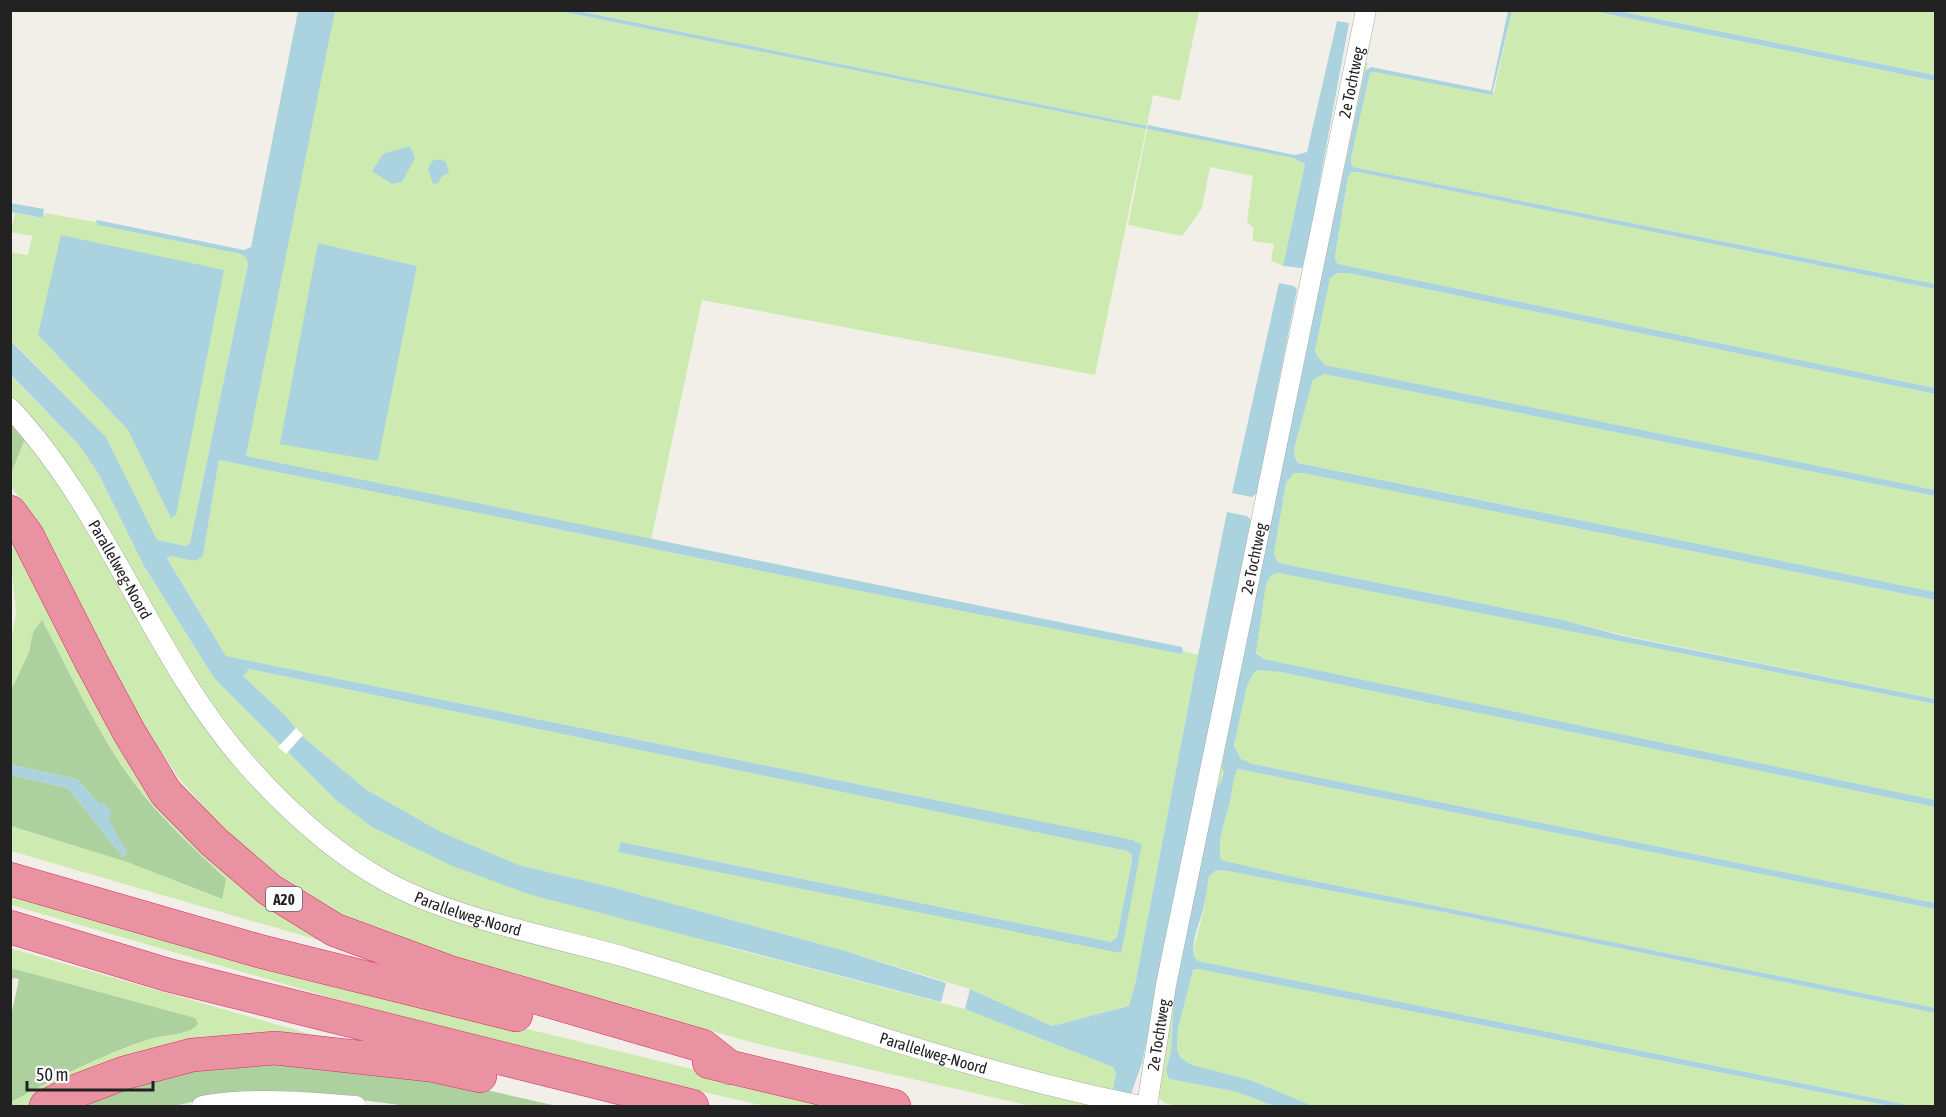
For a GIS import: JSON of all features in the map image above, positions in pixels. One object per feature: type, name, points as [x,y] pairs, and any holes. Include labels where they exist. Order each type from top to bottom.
[{"type":"highway","name":"A20","points":[[10,512],[27,535],[129,732],[166,793],[214,842],[270,890],[335,930],[449,972],[703,1046],[731,1068]]},
{"type":"highway","name":"A20","points":[[10,879],[259,951],[894,1107]]},
{"type":"highway","points":[[10,927],[168,975],[675,1106]]},
{"type":"highway","points":[[46,1107],[76,1091],[124,1072],[192,1055],[275,1048],[430,1065],[626,1107]]},
{"type":"street","name":"2e Tochtweg","points":[[1141,1106],[1366,10]]},
{"type":"street","name":"Parallelweg-Noord","points":[[10,408],[32,433],[75,492],[158,636],[223,738],[255,775],[296,815],[363,867],[411,894],[455,910],[626,958],[1029,1081],[1141,1106]]},
{"type":"street","points":[[202,1107],[223,1103],[291,1100],[356,1107]]},
{"type":"green space","points":[[1199,10],[1180,101],[1153,95],[1147,126],[578,11]]},
{"type":"green space","points":[[335,11],[559,11],[1146,129],[1095,375],[702,300],[651,540],[246,456]],"holes":[[[318,243],[417,266],[391,390]]]},
{"type":"green space","points":[[1512,11],[1593,11],[1935,81],[1935,284],[1353,167],[1351,158],[1370,73],[1494,93]]},
{"type":"green space","points":[[1619,11],[1935,11],[1935,75]]},
{"type":"green space","points":[[1362,62],[1368,63],[1367,68],[1261,565],[1224,773],[1213,799],[1174,997],[1171,1051],[1167,1065],[1169,1079],[1237,1092],[1274,1106],[1178,1106],[1164,1103],[1158,1097],[1165,1008]]},
{"type":"green space","points":[[1147,129],[1293,158],[1305,164],[1283,266],[1271,260],[1274,244],[1253,241],[1253,228],[1247,221],[1253,176],[1210,167],[1202,208],[1182,236],[1128,225]]},
{"type":"green space","points":[[1351,172],[1935,289],[1935,388],[1338,264],[1335,256],[1348,177]]},
{"type":"green space","points":[[15,213],[43,218],[45,213],[241,254],[246,258],[248,264],[190,543],[186,546],[157,540],[106,437],[11,340],[10,252],[28,255],[32,236],[11,232]],"holes":[[[224,270],[171,517],[128,430],[38,335]]]},
{"type":"green space","points":[[1339,273],[1935,394],[1935,490],[1324,365],[1317,355],[1316,338],[1330,278]]},
{"type":"green space","points":[[1324,374],[1935,496],[1935,592],[1299,463],[1294,455],[1295,445],[1313,380]]},
{"type":"green space","points":[[10,375],[78,444],[98,473],[144,566],[214,678],[337,801],[372,827],[731,948],[965,1009],[1113,1067],[1116,1073],[1113,1090],[1030,1075],[456,903],[390,876],[315,824],[229,732],[36,428],[11,398]]},
{"type":"green space","points":[[11,417],[26,436],[11,474]]},
{"type":"green space","points":[[26,436],[54,473],[188,699],[360,873],[1108,1106],[1031,1106],[758,1044],[471,964],[349,919],[281,876],[248,851],[219,824],[181,781],[138,719],[53,548],[34,516],[11,487],[11,474]]},
{"type":"green space","points":[[219,460],[840,587],[1181,654],[1183,651],[1198,655],[1136,980],[1129,1006],[1052,1026],[970,989],[842,950],[615,888],[519,865],[441,832],[367,790],[304,738],[286,716],[243,676],[249,669],[1127,851],[1132,855],[1132,860],[1117,937],[1111,942],[621,842],[618,851],[1120,952],[1142,845],[1133,840],[226,656],[167,557],[195,561],[203,556]]},
{"type":"green space","points":[[1294,473],[1935,600],[1935,699],[1278,562],[1274,554],[1286,483]]},
{"type":"green space","points":[[11,525],[165,798],[383,959],[11,851],[11,826],[127,862],[221,899],[171,827],[134,783],[33,632],[29,652],[11,693],[11,642],[16,612],[11,562]]},
{"type":"green space","points":[[1279,573],[1935,704],[1935,800],[1264,659],[1256,652],[1266,585],[1271,575]]},
{"type":"green space","points":[[42,620],[96,724],[134,783],[166,821],[226,879],[222,899],[127,862],[11,826],[11,775],[68,788],[123,857],[127,853],[98,803],[77,779],[11,765],[10,693],[29,652],[33,632]]},
{"type":"green space","points":[[1258,670],[1280,672],[1935,807],[1935,903],[1253,764],[1241,759],[1234,744],[1247,686],[1253,674]]},
{"type":"green space","points":[[1238,769],[1935,909],[1935,1008],[1221,860],[1221,838]]},
{"type":"green space","points":[[1222,870],[1448,913],[1935,1013],[1935,1106],[1913,1106],[1198,961],[1194,958],[1193,951],[1204,909],[1209,875]]},
{"type":"green space","points":[[10,893],[425,1004],[844,1106],[765,1106],[583,1065],[353,1004],[11,905]]},
{"type":"green space","points":[[10,948],[338,1042],[32,1106],[11,1106],[11,1102],[79,1066],[152,1038],[189,1030],[192,1017],[11,968]]},
{"type":"green space","points":[[11,968],[192,1017],[198,1024],[182,1033],[156,1037],[114,1052],[11,1102],[11,1016],[19,979],[13,978],[11,984]]},
{"type":"green space","points":[[1198,969],[1890,1106],[1313,1106],[1250,1080],[1192,1065],[1181,1058],[1177,1050],[1178,1029],[1193,970]]},
{"type":"green space","points":[[252,1060],[438,1079],[557,1106],[407,1106],[294,1091],[221,1095],[175,1106],[77,1106],[133,1083]]},
{"type":"water","points":[[298,11],[335,11],[246,456],[1182,647],[1183,651],[1181,654],[840,587],[219,460],[203,556],[195,561],[170,556],[167,558],[226,656],[1133,840],[1142,845],[1121,953],[618,852],[621,842],[1111,942],[1117,937],[1132,860],[1132,855],[1127,851],[249,669],[243,676],[286,716],[304,738],[367,790],[441,832],[519,865],[615,888],[842,950],[946,983],[941,1002],[528,894],[450,865],[372,827],[337,801],[214,678],[144,566],[98,473],[78,444],[11,375],[10,340],[106,437],[157,540],[186,546],[190,543],[248,264],[246,258],[241,254],[98,225],[96,222],[97,220],[244,250],[251,247]]},
{"type":"water","points":[[559,11],[578,11],[1147,126],[1146,129]]},
{"type":"water","points":[[1508,11],[1512,11],[1492,95],[1375,72],[1370,73],[1351,158],[1353,167],[1935,284],[1935,289],[1358,172],[1351,172],[1348,177],[1335,256],[1338,264],[1935,388],[1935,394],[1348,273],[1338,273],[1330,278],[1315,350],[1317,356],[1325,365],[1935,490],[1935,496],[1324,374],[1313,380],[1295,445],[1294,455],[1298,463],[1935,592],[1935,600],[1303,473],[1294,473],[1286,483],[1274,554],[1278,562],[1563,620],[1623,636],[1935,699],[1935,704],[1279,573],[1271,575],[1266,585],[1256,653],[1264,659],[1935,800],[1935,807],[1280,672],[1258,670],[1253,674],[1247,686],[1234,745],[1241,759],[1253,764],[1935,903],[1935,909],[1238,769],[1221,837],[1221,860],[1935,1008],[1935,1013],[1448,913],[1222,870],[1215,871],[1209,876],[1204,906],[1194,939],[1194,957],[1198,961],[1913,1106],[1890,1106],[1198,969],[1193,970],[1178,1029],[1177,1050],[1181,1058],[1192,1065],[1250,1080],[1313,1106],[1274,1106],[1237,1092],[1169,1079],[1166,1070],[1171,1051],[1174,997],[1213,799],[1224,773],[1222,766],[1261,565],[1365,71],[1371,67],[1491,91]]},
{"type":"water","points":[[1593,11],[1619,11],[1935,75],[1935,81]]},
{"type":"water","points":[[1337,21],[1349,23],[1308,245],[1302,268],[1283,266],[1305,164],[1293,158],[1147,129],[1148,125],[1295,155],[1307,152]]},
{"type":"water","points":[[410,146],[415,158],[402,182],[392,184],[372,171],[383,154]]},
{"type":"water","points":[[441,159],[446,162],[449,173],[441,177],[439,183],[433,184],[428,169],[432,161]]},
{"type":"water","points":[[10,203],[44,209],[43,218],[11,212]]},
{"type":"water","points":[[61,235],[224,270],[176,515],[171,518],[128,430],[38,335]]},
{"type":"water","points":[[318,243],[417,266],[378,461],[280,444]]},
{"type":"water","points":[[1279,283],[1294,286],[1297,289],[1257,493],[1252,497],[1232,493]]},
{"type":"water","points":[[1227,512],[1247,516],[1251,520],[1142,1063],[1131,1094],[1113,1090],[1116,1073],[1113,1067],[965,1009],[970,989],[1052,1026],[1129,1006],[1136,980]]},
{"type":"water","points":[[11,765],[77,779],[97,802],[105,804],[111,811],[109,820],[127,853],[123,857],[68,788],[11,775]]},
{"type":"pier","points":[[296,728],[303,735],[286,754],[278,747]]}]
